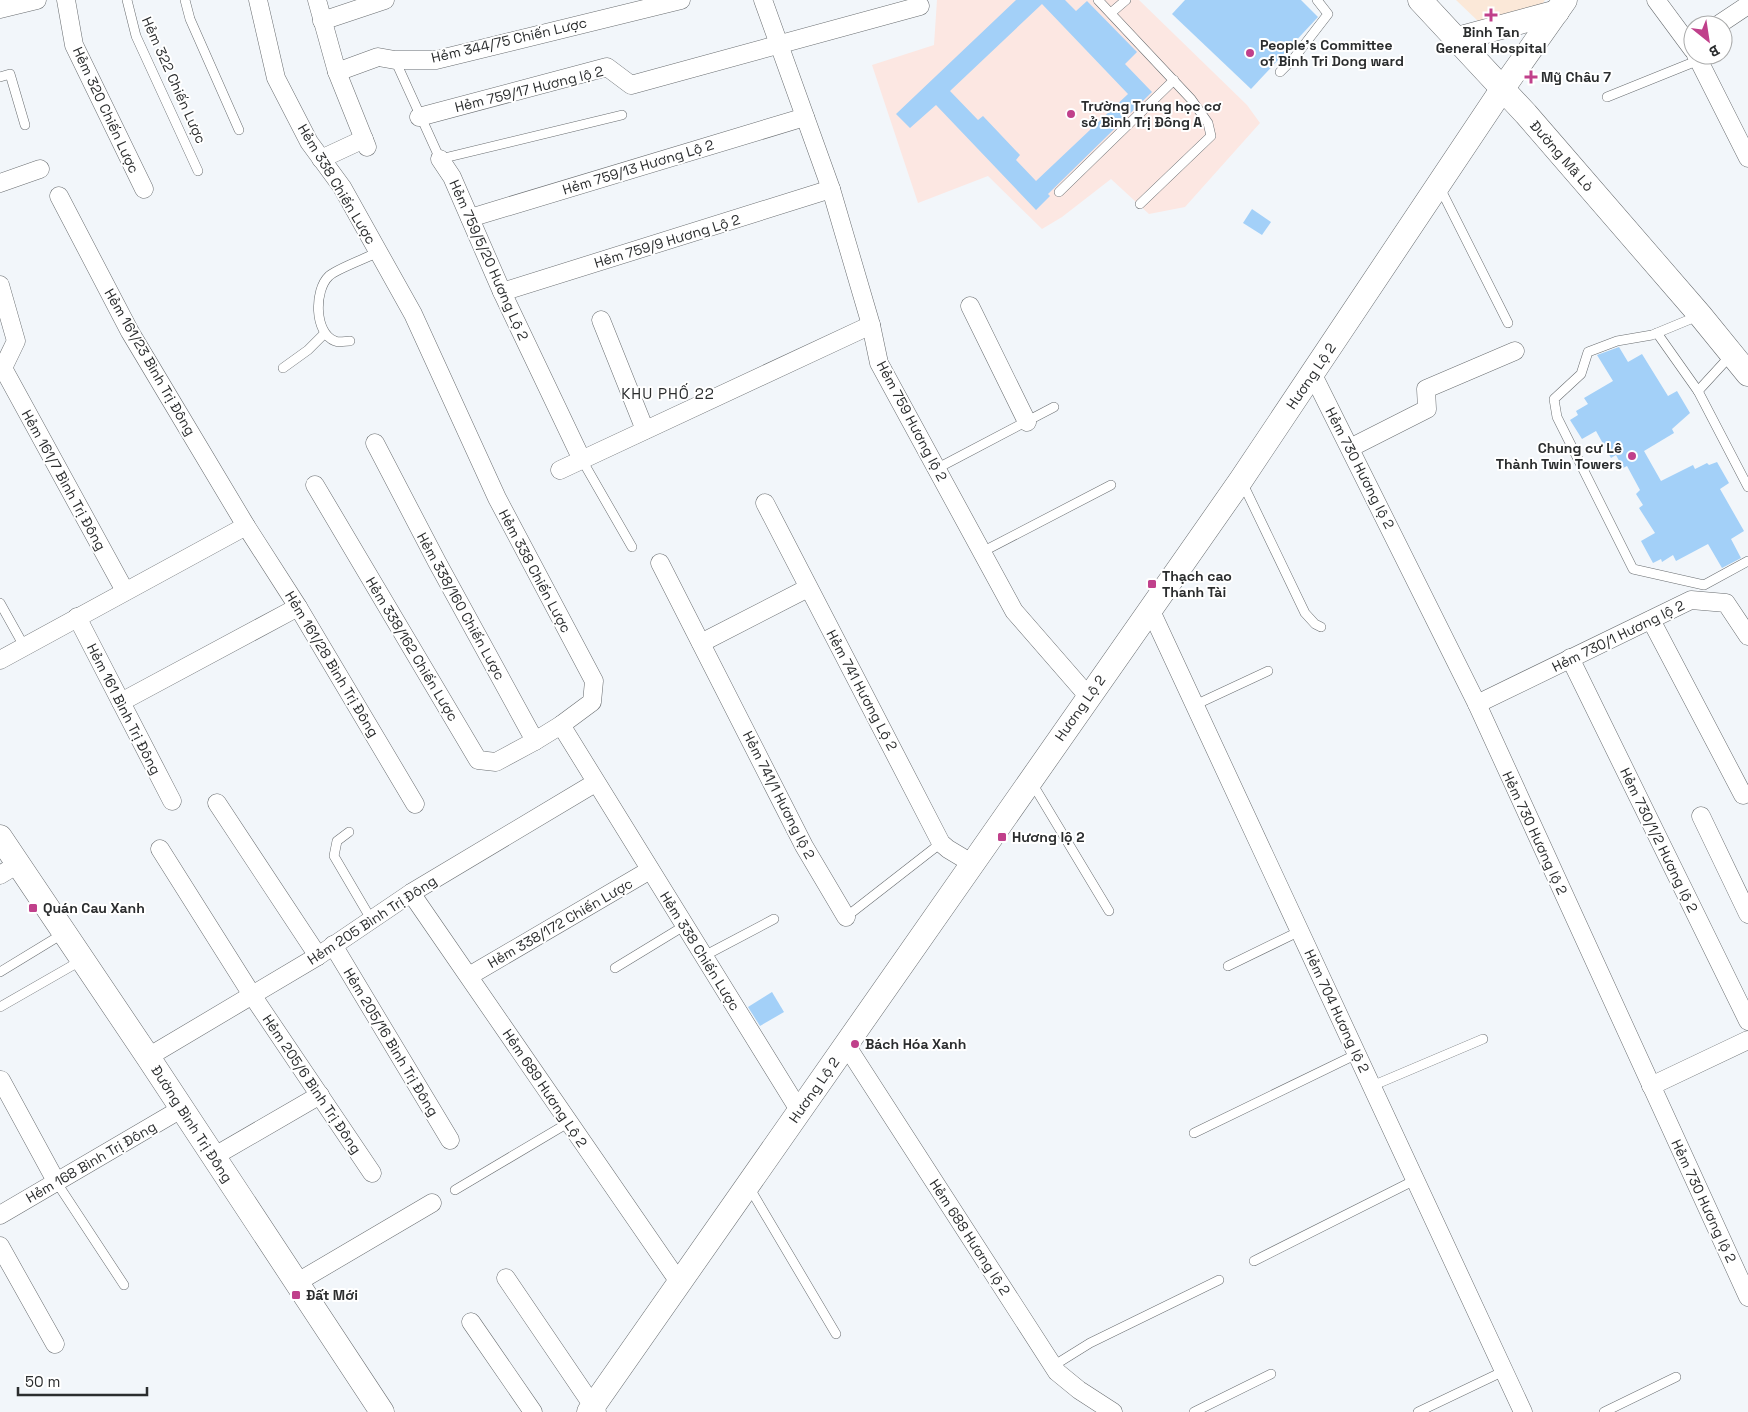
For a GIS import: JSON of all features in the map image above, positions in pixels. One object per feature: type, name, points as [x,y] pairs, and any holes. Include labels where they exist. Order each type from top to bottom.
[{"type":"main road","name":"Đường Mã Lò","points":[[1420,0],[1503,88],[1700,315],[1748,374]]},
{"type":"main road","points":[[1457,39],[1561,6]]},
{"type":"main road","name":"Hương Lộ 2","points":[[593,1410],[679,1282],[1241,480],[1503,88],[1561,6]]},
{"type":"main road","name":"Đường Bình Trị Đông","points":[[0,837],[9,870],[64,933],[382,1412]]},
{"type":"street","points":[[0,8],[37,0]]},
{"type":"street","name":"Hẻm 320 Chiến Lược","points":[[66,0],[74,45],[144,189]]},
{"type":"street","name":"Hẻm 338 Chiến Lược","points":[[258,0],[276,78],[308,142],[342,188],[413,314],[497,498],[594,681],[592,702],[561,725],[799,1110]]},
{"type":"street","points":[[316,0],[337,72],[365,143],[321,159]]},
{"type":"street","points":[[322,22],[385,0]]},
{"type":"street","name":"Hẻm 344/75 Chiến Lược","points":[[337,72],[378,57],[395,60],[436,60],[630,6],[680,0]]},
{"type":"street","name":"Hẻm 759 Hương lộ 2","points":[[763,0],[831,189],[871,325],[879,362],[1014,611],[1088,696]]},
{"type":"street","points":[[1656,0],[1683,36]]},
{"type":"street","points":[[1733,15],[1748,5]]},
{"type":"street","points":[[780,43],[920,6]]},
{"type":"street","name":"Hẻm 759/17 Hương lộ 2","points":[[419,117],[607,67],[631,85],[780,43]]},
{"type":"street","points":[[1702,65],[1748,158]]},
{"type":"street","name":"Hẻm 759/13 Hương Lộ 2","points":[[470,218],[805,117]]},
{"type":"street","name":"Hẻm 759/5/20 Hương Lộ 2","points":[[440,159],[452,177],[502,292],[582,460]]},
{"type":"street","points":[[0,183],[40,169]]},
{"type":"street","name":"Hẻm 759/9 Hương Lộ 2","points":[[502,292],[831,189]]},
{"type":"street","name":"Hẻm 161/23 Bình Trị Đông","points":[[59,196],[130,332],[246,526]]},
{"type":"street","points":[[0,285],[16,341],[2,366]]},
{"type":"street","points":[[970,306],[1027,422]]},
{"type":"street","points":[[602,320],[645,430]]},
{"type":"street","points":[[560,470],[871,325]]},
{"type":"street","points":[[1350,448],[1427,409],[1426,389],[1515,351]]},
{"type":"street","name":"Hẻm 161/7 Bình Trị Đông","points":[[2,366],[125,591]]},
{"type":"street","name":"Hẻm 730 Hương lộ 2","points":[[1312,373],[1477,704],[1748,1297]]},
{"type":"street","name":"Hẻm 338/160 Chiến Lược","points":[[375,443],[437,562],[535,741]]},
{"type":"street","name":"Hẻm 338/162 Chiến Lược","points":[[315,485],[478,760],[496,762],[535,741]]},
{"type":"street","name":"Hẻm 741 Hương Lộ 2","points":[[765,503],[941,843],[973,864]]},
{"type":"street","points":[[0,660],[246,526]]},
{"type":"street","name":"Hẻm 161/28 Bình Trị Đông","points":[[246,526],[298,607],[415,804]]},
{"type":"street","name":"Hẻm 741/1 Hương lộ 2","points":[[660,563],[804,846],[846,917]]},
{"type":"street","points":[[701,643],[808,588]]},
{"type":"street","name":"Hẻm 730/1 Hương lộ 2","points":[[1477,704],[1691,600],[1726,602],[1748,636]]},
{"type":"street","points":[[121,702],[298,607]]},
{"type":"street","name":"Hẻm 704 Hương lộ 2","points":[[1151,610],[1523,1412]]},
{"type":"street","name":"Hẻm 161 Bình Trị Đông","points":[[77,617],[172,801]]},
{"type":"street","points":[[1651,620],[1743,795]]},
{"type":"street","name":"Hẻm 730/1/2 Hương lộ 2","points":[[1570,658],[1748,1021]]},
{"type":"street","points":[[535,741],[561,725]]},
{"type":"street","name":"Hẻm 205 Bình Trị Đông","points":[[148,1057],[318,956],[411,893],[596,783]]},
{"type":"street","points":[[217,803],[318,956]]},
{"type":"street","points":[[1701,816],[1748,914]]},
{"type":"street","name":"Hẻm 205/6 Bình Trị Đông","points":[[160,849],[252,995],[372,1173]]},
{"type":"street","name":"Hẻm 338/172 Chiến Lược","points":[[469,976],[650,870]]},
{"type":"street","name":"Hẻm 689 Hương Lộ 2","points":[[411,893],[679,1282]]},
{"type":"street","name":"Hẻm 205/16 Bình Trị Đông","points":[[333,945],[450,1140]]},
{"type":"street","points":[[1651,1086],[1748,1040]]},
{"type":"street","name":"Hẻm 688 Hương lộ 2","points":[[846,1044],[1053,1366],[1079,1390],[1113,1412]]},
{"type":"street","points":[[1,1080],[57,1182]]},
{"type":"street","points":[[213,1157],[320,1095]]},
{"type":"street","name":"Hẻm 168 Bình Trị Đông","points":[[0,1215],[181,1109]]},
{"type":"street","points":[[296,1283],[432,1203]]},
{"type":"street","points":[[0,1246],[56,1344]]},
{"type":"street","points":[[506,1278],[593,1410]]},
{"type":"street","points":[[472,1322],[533,1412]]},
{"type":"lane","name":"Hẻm 322 Chiến Lược","points":[[127,0],[136,36],[198,170]]},
{"type":"lane","points":[[186,0],[190,19],[239,130]]},
{"type":"lane","points":[[1098,0],[1112,12],[1174,80],[1208,123],[1211,136],[1140,204]]},
{"type":"lane","points":[[1112,12],[1126,0]]},
{"type":"lane","points":[[1280,72],[1294,58],[1328,14],[1317,0]]},
{"type":"lane","points":[[1607,98],[1683,56]]},
{"type":"lane","name":"Hẻm 759/5/20 Hương Lộ 2","points":[[395,60],[419,117],[440,159]]},
{"type":"lane","points":[[0,77],[10,74],[25,125]]},
{"type":"lane","points":[[1059,192],[1174,80]]},
{"type":"lane","points":[[440,159],[622,115]]},
{"type":"lane","points":[[1439,186],[1508,323]]},
{"type":"lane","points":[[350,341],[336,342],[324,334],[318,316],[319,296],[328,276],[378,252]]},
{"type":"lane","points":[[1700,315],[1657,333],[1617,341],[1588,352],[1581,374],[1554,399],[1556,417],[1633,569],[1704,585],[1748,562]]},
{"type":"lane","points":[[1657,333],[1698,392],[1748,487]]},
{"type":"lane","points":[[283,368],[308,350],[324,334]]},
{"type":"lane","points":[[1698,392],[1732,354]]},
{"type":"lane","points":[[936,469],[1054,408]]},
{"type":"lane","points":[[582,460],[632,547]]},
{"type":"lane","points":[[1241,480],[1305,613],[1315,624],[1321,627]]},
{"type":"lane","points":[[982,552],[1111,484]]},
{"type":"lane","points":[[0,603],[24,646]]},
{"type":"lane","points":[[1195,705],[1268,671]]},
{"type":"lane","points":[[1030,781],[1109,911]]},
{"type":"lane","points":[[349,832],[337,841],[334,856],[371,920]]},
{"type":"lane","name":"Hẻm 741/1 Hương lộ 2","points":[[846,917],[941,843]]},
{"type":"lane","points":[[704,956],[774,919]]},
{"type":"lane","points":[[615,968],[684,926]]},
{"type":"lane","points":[[1228,966],[1300,931]]},
{"type":"lane","points":[[0,972],[64,933]]},
{"type":"lane","points":[[0,1007],[82,960]]},
{"type":"lane","points":[[1372,1086],[1483,1039]]},
{"type":"lane","points":[[1194,1133],[1357,1054]]},
{"type":"lane","points":[[455,1190],[568,1123]]},
{"type":"lane","points":[[1254,1261],[1415,1180]]},
{"type":"lane","points":[[57,1182],[124,1285]]},
{"type":"lane","points":[[747,1185],[836,1334]]},
{"type":"lane","points":[[1053,1366],[1090,1344],[1219,1280]]},
{"type":"lane","points":[[1418,1412],[1504,1371]]},
{"type":"lane","points":[[1194,1412],[1271,1374]]},
{"type":"lane","points":[[1604,1412],[1676,1377]]},
{"type":"shaded area","name":"Trường Trung học cơ sở Bình Trị Đông A","points":[[937,0],[1139,0],[1247,105],[1260,123],[1185,207],[1149,214],[1111,179],[1062,217],[1042,229],[988,176],[918,203],[872,65],[934,45]]},
{"type":"shaded area","name":"Binh Tan General Hospital","points":[[1456,0],[1545,0],[1541,6],[1480,23]]},
{"type":"building","points":[[1016,0],[1065,0],[1076,11],[1087,1],[1137,52],[1125,64],[1152,92],[1048,194],[1050,196],[1036,210],[936,105],[910,128],[896,114]],"holes":[[[1042,4],[1128,94],[1036,181],[1016,160],[1020,155],[983,116],[978,120],[950,91]]]},
{"type":"building","name":"People's Committee of Binh Tri Dong ward","points":[[1185,0],[1301,0],[1318,17],[1251,89],[1172,14]]},
{"type":"building","points":[[1252,209],[1271,222],[1262,235],[1243,223]]},
{"type":"building","name":"Chung cư Lê Thành Twin Towers","points":[[1619,347],[1628,362],[1642,354],[1668,396],[1677,391],[1690,413],[1672,429],[1674,433],[1644,451],[1661,481],[1693,465],[1695,469],[1707,463],[1709,465],[1717,462],[1729,483],[1720,489],[1744,531],[1731,539],[1741,558],[1722,568],[1708,544],[1676,561],[1673,555],[1662,562],[1661,559],[1653,563],[1641,541],[1655,533],[1639,508],[1643,505],[1636,494],[1640,490],[1627,466],[1623,468],[1616,455],[1611,458],[1596,431],[1582,439],[1570,420],[1578,415],[1576,411],[1588,404],[1584,398],[1613,381],[1597,355]]},
{"type":"building","points":[[772,992],[784,1012],[760,1026],[748,1007]]},
{"type":"place","name":"Binh Tan General Hospital","points":[[1491,15]]},
{"type":"place","name":"People's Committee of Binh Tri Dong ward","points":[[1250,53]]},
{"type":"place","name":"Mỹ Châu 7","points":[[1531,77]]},
{"type":"place","name":"Trường Trung học cơ sở Bình Trị Đông A","points":[[1071,114]]},
{"type":"place","name":"Chung cư Lê Thành Twin Towers","points":[[1632,456]]},
{"type":"place","name":"Thạch cao Thanh Tài","points":[[1152,584]]},
{"type":"place","name":"Hương lộ 2","points":[[1002,837]]},
{"type":"place","name":"Quán Cau Xanh","points":[[33,908]]},
{"type":"place","name":"Bách Hóa Xanh","points":[[855,1044]]},
{"type":"place","name":"Đất Mới","points":[[296,1295]]},
{"type":"district","name":"KHU PHỐ 22","points":[[668,394]]}]
